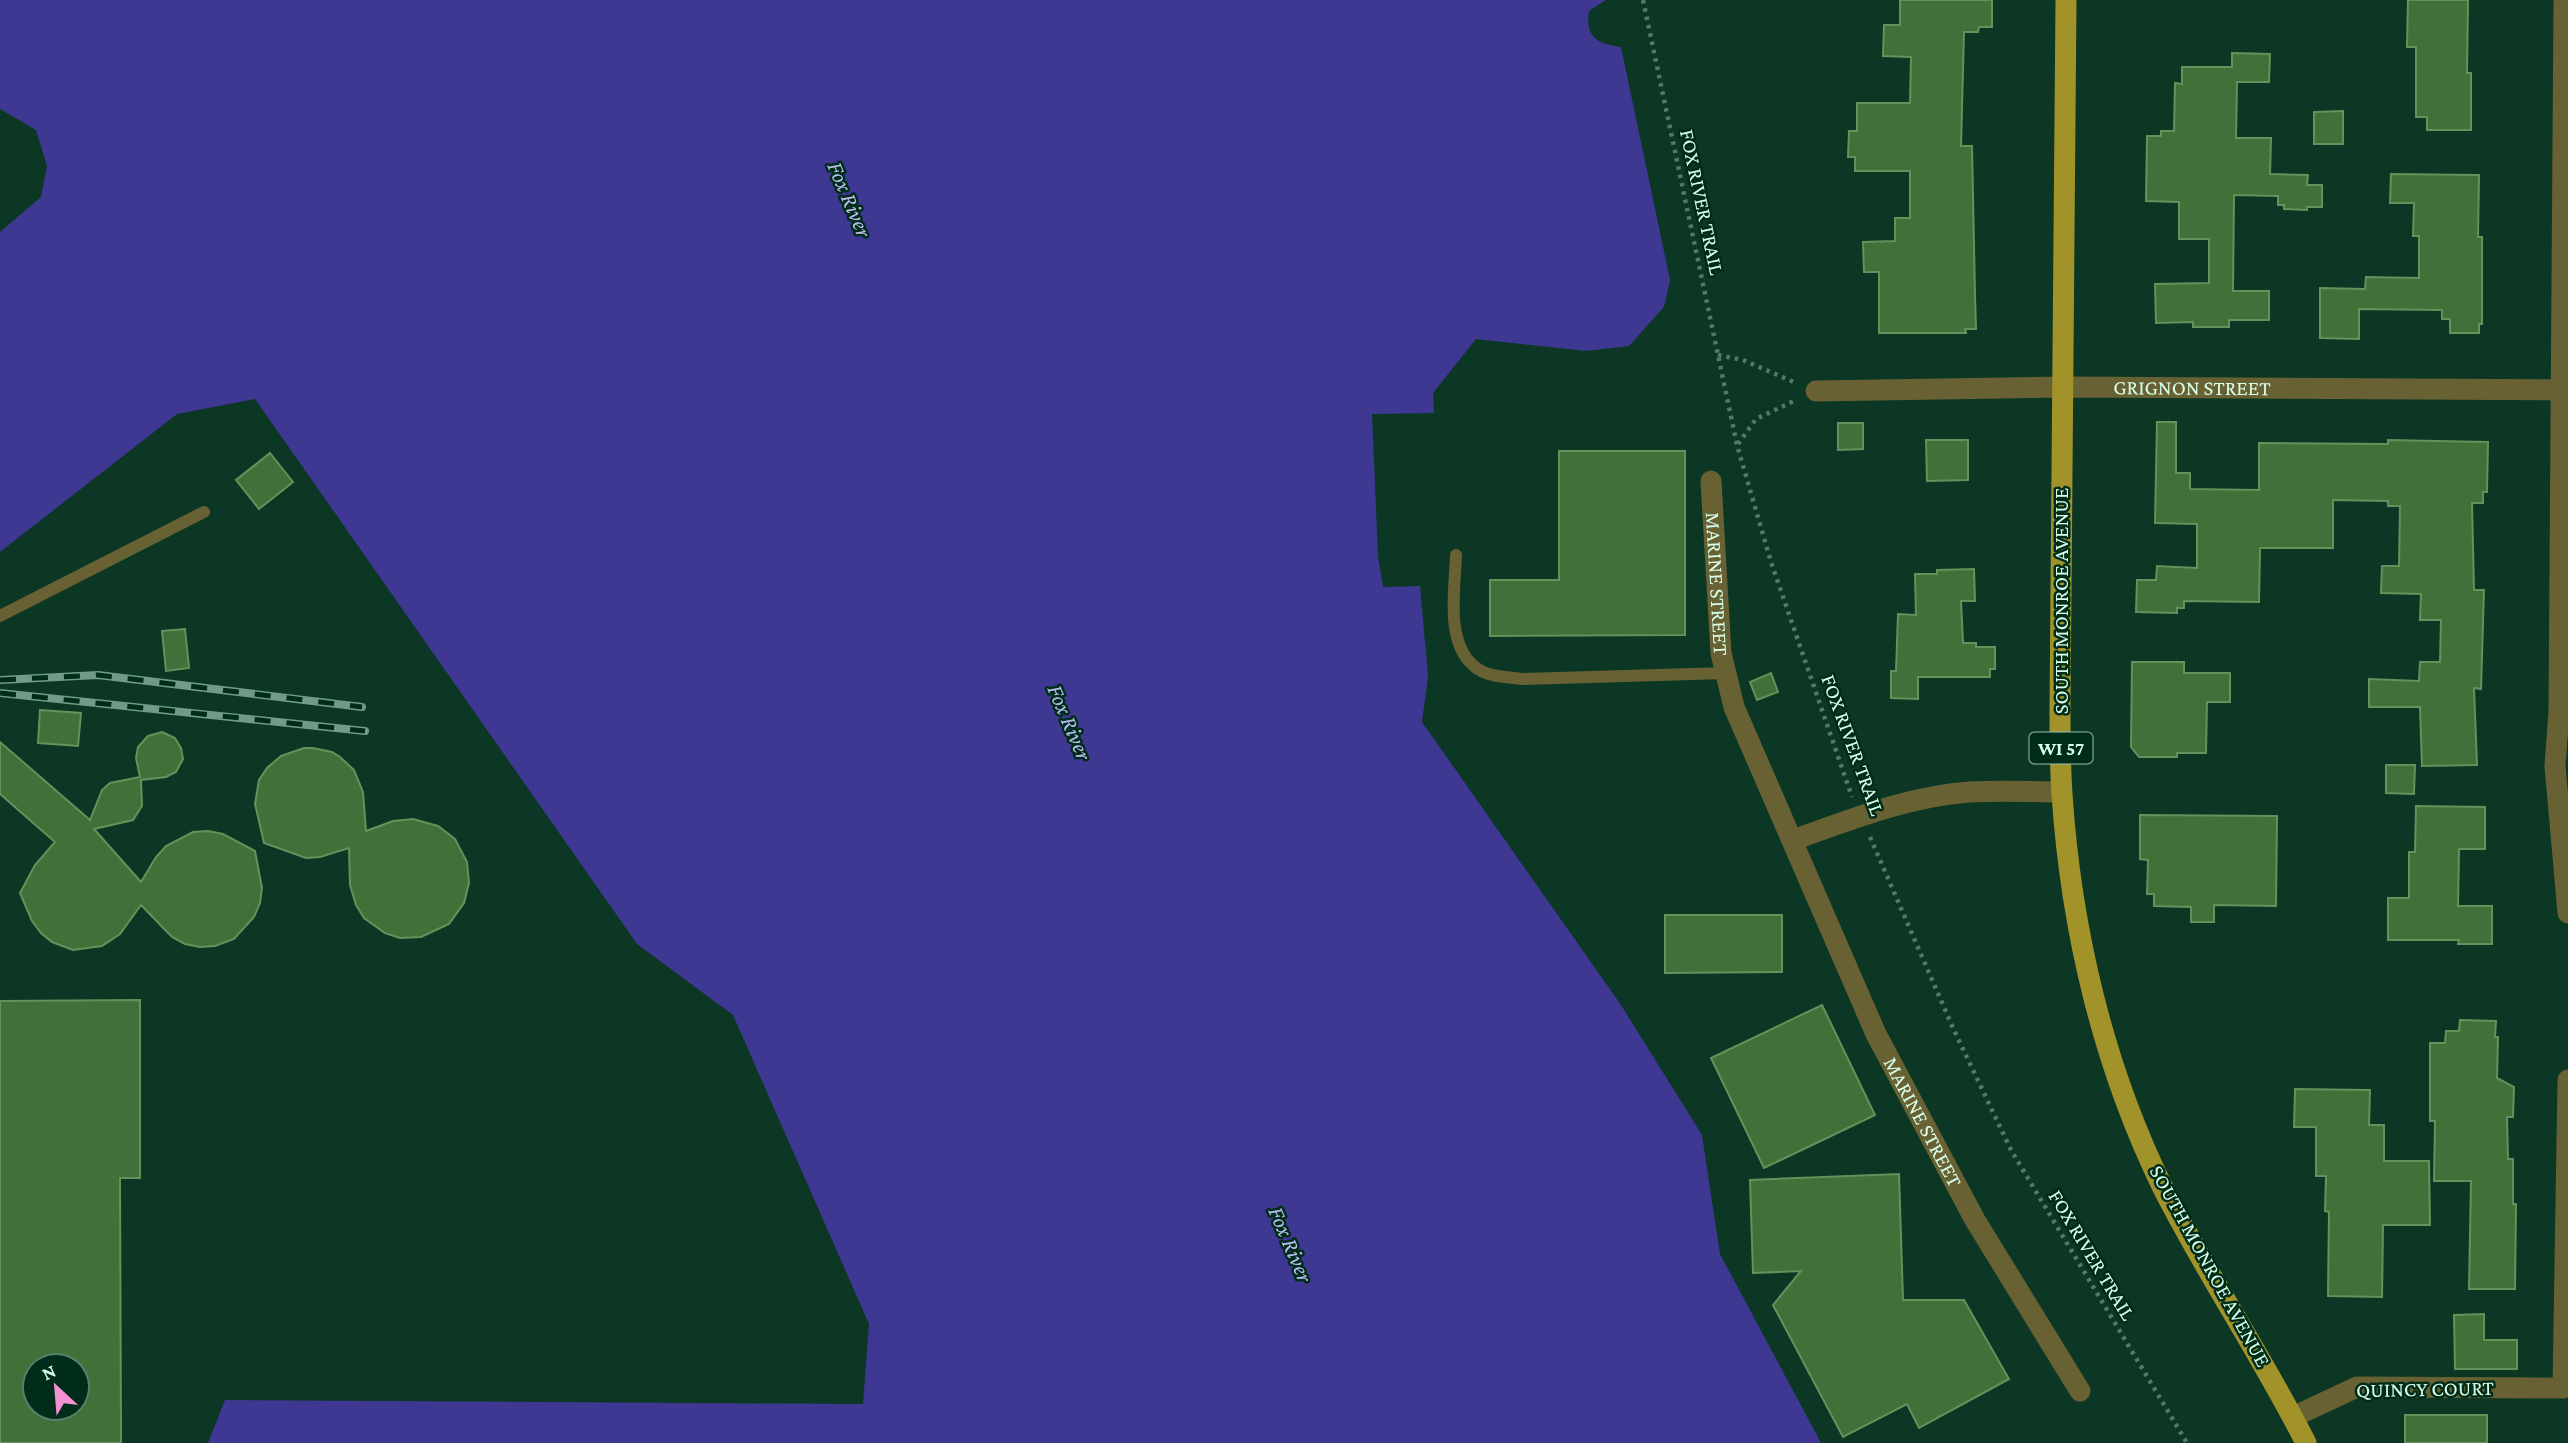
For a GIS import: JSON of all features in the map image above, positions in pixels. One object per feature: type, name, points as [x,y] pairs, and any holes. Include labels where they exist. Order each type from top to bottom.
[{"type":"main road","name":"SOUTH MONROE AVENUE","points":[[2066,0],[2061,792],[2071,887],[2103,1032],[2127,1102],[2163,1187],[2306,1443]]},
{"type":"street","points":[[2564,0],[2565,390],[2559,711],[2555,766],[2568,913]]},
{"type":"street","name":"GRIGNON STREET","points":[[1816,391],[2063,387],[2565,390]]},
{"type":"street","name":"MARINE STREET","points":[[1711,481],[1721,653],[1734,707],[1876,1034],[1975,1220],[2080,1391]]},
{"type":"street","points":[[1793,840],[1861,816],[1925,799],[1969,792],[2061,792]]},
{"type":"street","name":"QUINCY COURT","points":[[2293,1417],[2357,1387],[2563,1388],[2568,1080]]},
{"type":"lane","points":[[0,616],[204,512]]},
{"type":"lane","points":[[1455,555],[1455,633],[1460,649],[1474,667],[1496,676],[1521,679],[1726,674]]},
{"type":"path","name":"FOX RIVER TRAIL","points":[[1643,0],[1737,444],[1771,562],[1846,783],[1953,1028],[2011,1150],[2187,1443]]},
{"type":"path","points":[[1718,355],[1744,360],[1816,391]]},
{"type":"path","points":[[1737,444],[1756,419],[1816,391]]},
{"type":"water","name":"Fox River","points":[[0,0],[1606,0],[1589,11],[1589,27],[1599,41],[1621,47],[1670,280],[1664,307],[1629,346],[1586,351],[1476,339],[1433,393],[1434,413],[1372,414],[1378,557],[1383,587],[1420,586],[1428,676],[1422,722],[1621,1005],[1702,1135],[1720,1254],[1821,1443],[208,1443],[225,1400],[863,1404],[869,1324],[733,1015],[637,944],[255,399],[177,414],[0,552],[0,232],[41,197],[47,166],[36,130],[0,109]]},
{"type":"building","points":[[1900,0],[1992,0],[1992,27],[1979,27],[1978,32],[1964,32],[1961,146],[1972,146],[1976,329],[1965,329],[1966,333],[1879,333],[1879,272],[1864,272],[1863,242],[1895,241],[1895,218],[1910,218],[1910,171],[1855,171],[1855,157],[1848,157],[1849,131],[1857,131],[1857,103],[1910,103],[1911,57],[1883,56],[1884,25],[1900,25]]},
{"type":"building","points":[[2408,0],[2468,0],[2467,73],[2471,73],[2471,130],[2427,130],[2427,117],[2416,117],[2416,47],[2407,47]]},
{"type":"building","points":[[2232,53],[2270,54],[2269,82],[2237,82],[2236,138],[2271,138],[2270,174],[2308,175],[2307,185],[2322,185],[2322,207],[2307,207],[2307,210],[2284,209],[2284,205],[2278,205],[2278,196],[2234,195],[2233,291],[2269,291],[2269,320],[2229,320],[2229,327],[2193,327],[2193,322],[2156,323],[2155,284],[2209,283],[2209,239],[2179,239],[2179,202],[2146,201],[2147,136],[2161,136],[2161,131],[2174,131],[2175,83],[2182,84],[2182,67],[2232,67]]},
{"type":"building","points":[[2343,111],[2343,144],[2314,144],[2314,112]]},
{"type":"building","points":[[2391,174],[2479,175],[2478,237],[2482,237],[2482,324],[2479,324],[2479,333],[2450,333],[2450,319],[2442,319],[2442,310],[2359,309],[2359,339],[2320,338],[2320,288],[2365,289],[2366,277],[2419,278],[2419,236],[2413,236],[2414,203],[2390,203]]},
{"type":"building","points":[[2157,422],[2176,422],[2176,473],[2190,473],[2190,489],[2259,490],[2259,443],[2388,444],[2388,440],[2488,442],[2487,492],[2483,492],[2483,503],[2472,503],[2474,590],[2484,590],[2481,689],[2474,688],[2477,765],[2422,766],[2420,707],[2369,707],[2369,679],[2419,681],[2420,662],[2440,662],[2441,620],[2420,620],[2421,594],[2381,593],[2382,566],[2399,566],[2400,506],[2388,506],[2388,501],[2333,500],[2333,548],[2260,548],[2259,602],[2184,601],[2184,608],[2177,608],[2177,613],[2136,612],[2137,580],[2156,580],[2157,566],[2197,568],[2197,524],[2155,523]]},
{"type":"building","points":[[1838,423],[1863,423],[1863,449],[1838,450]]},
{"type":"building","points":[[1926,440],[1968,440],[1968,480],[1927,481]]},
{"type":"building","points":[[1559,451],[1685,451],[1685,635],[1490,636],[1490,580],[1559,580]]},
{"type":"building","points":[[270,453],[293,482],[259,509],[236,480]]},
{"type":"building","points":[[1974,569],[1975,601],[1961,601],[1963,643],[1976,643],[1976,647],[1995,647],[1995,669],[1990,669],[1990,677],[1918,677],[1918,699],[1891,698],[1891,671],[1896,671],[1898,614],[1916,615],[1915,574],[1937,574],[1937,570]]},
{"type":"building","points":[[185,629],[189,668],[166,671],[162,631]]},
{"type":"building","points":[[2132,662],[2184,662],[2184,673],[2230,673],[2230,702],[2207,702],[2206,753],[2177,753],[2177,757],[2139,757],[2131,747]]},
{"type":"building","points":[[1771,673],[1778,692],[1757,700],[1750,682]]},
{"type":"building","points":[[40,710],[81,713],[78,746],[38,743]]},
{"type":"building","points":[[162,732],[175,738],[181,748],[183,759],[176,772],[166,777],[141,780],[142,806],[133,820],[94,829],[141,882],[166,846],[193,832],[223,834],[255,851],[262,888],[254,917],[234,939],[215,946],[200,947],[185,944],[172,937],[141,905],[120,934],[102,946],[73,950],[52,942],[32,921],[20,893],[35,865],[55,842],[0,794],[0,742],[90,820],[102,790],[110,783],[140,777],[136,758],[138,747],[148,736]]},
{"type":"building","points":[[304,748],[332,752],[354,770],[363,792],[366,831],[393,821],[413,819],[438,826],[455,839],[467,862],[469,883],[464,903],[449,924],[421,937],[400,938],[385,933],[364,918],[356,905],[350,885],[349,848],[320,857],[306,858],[264,843],[255,804],[259,780],[267,768],[281,756]]},
{"type":"building","points":[[2386,765],[2415,765],[2414,794],[2386,793]]},
{"type":"building","points":[[2416,806],[2485,807],[2485,849],[2459,849],[2458,906],[2492,906],[2492,944],[2458,944],[2459,940],[2388,940],[2388,898],[2409,898],[2409,852],[2415,852]]},
{"type":"building","points":[[2140,815],[2277,816],[2276,906],[2214,905],[2214,922],[2191,922],[2191,907],[2154,906],[2154,894],[2147,894],[2148,860],[2140,859]]},
{"type":"building","points":[[1665,915],[1782,915],[1782,972],[1665,973]]},
{"type":"building","points":[[140,1000],[140,1178],[120,1178],[121,1443],[0,1443],[0,1001]]},
{"type":"building","points":[[1822,1005],[1875,1115],[1764,1168],[1711,1058]]},
{"type":"building","points":[[2460,1020],[2496,1021],[2497,1078],[2514,1087],[2513,1117],[2507,1117],[2508,1159],[2513,1159],[2513,1204],[2516,1204],[2515,1289],[2469,1289],[2471,1181],[2434,1181],[2435,1121],[2430,1121],[2430,1043],[2445,1043],[2446,1031],[2459,1031]]},
{"type":"building","points":[[2295,1089],[2370,1090],[2369,1125],[2384,1125],[2384,1161],[2429,1161],[2430,1225],[2383,1225],[2382,1297],[2328,1296],[2329,1212],[2325,1211],[2326,1176],[2316,1176],[2316,1127],[2294,1127]]},
{"type":"building","points":[[1899,1174],[1903,1300],[1964,1300],[2009,1379],[1919,1428],[1907,1404],[1843,1437],[1773,1305],[1801,1271],[1753,1273],[1750,1180]]},
{"type":"building","points":[[2484,1314],[2484,1340],[2517,1340],[2517,1369],[2455,1369],[2454,1315]]},
{"type":"building","points":[[2405,1415],[2487,1415],[2487,1443],[2405,1443]]},
{"type":"railway","points":[[0,680],[98,675],[362,707]]},
{"type":"railway","points":[[0,693],[365,731]]}]
